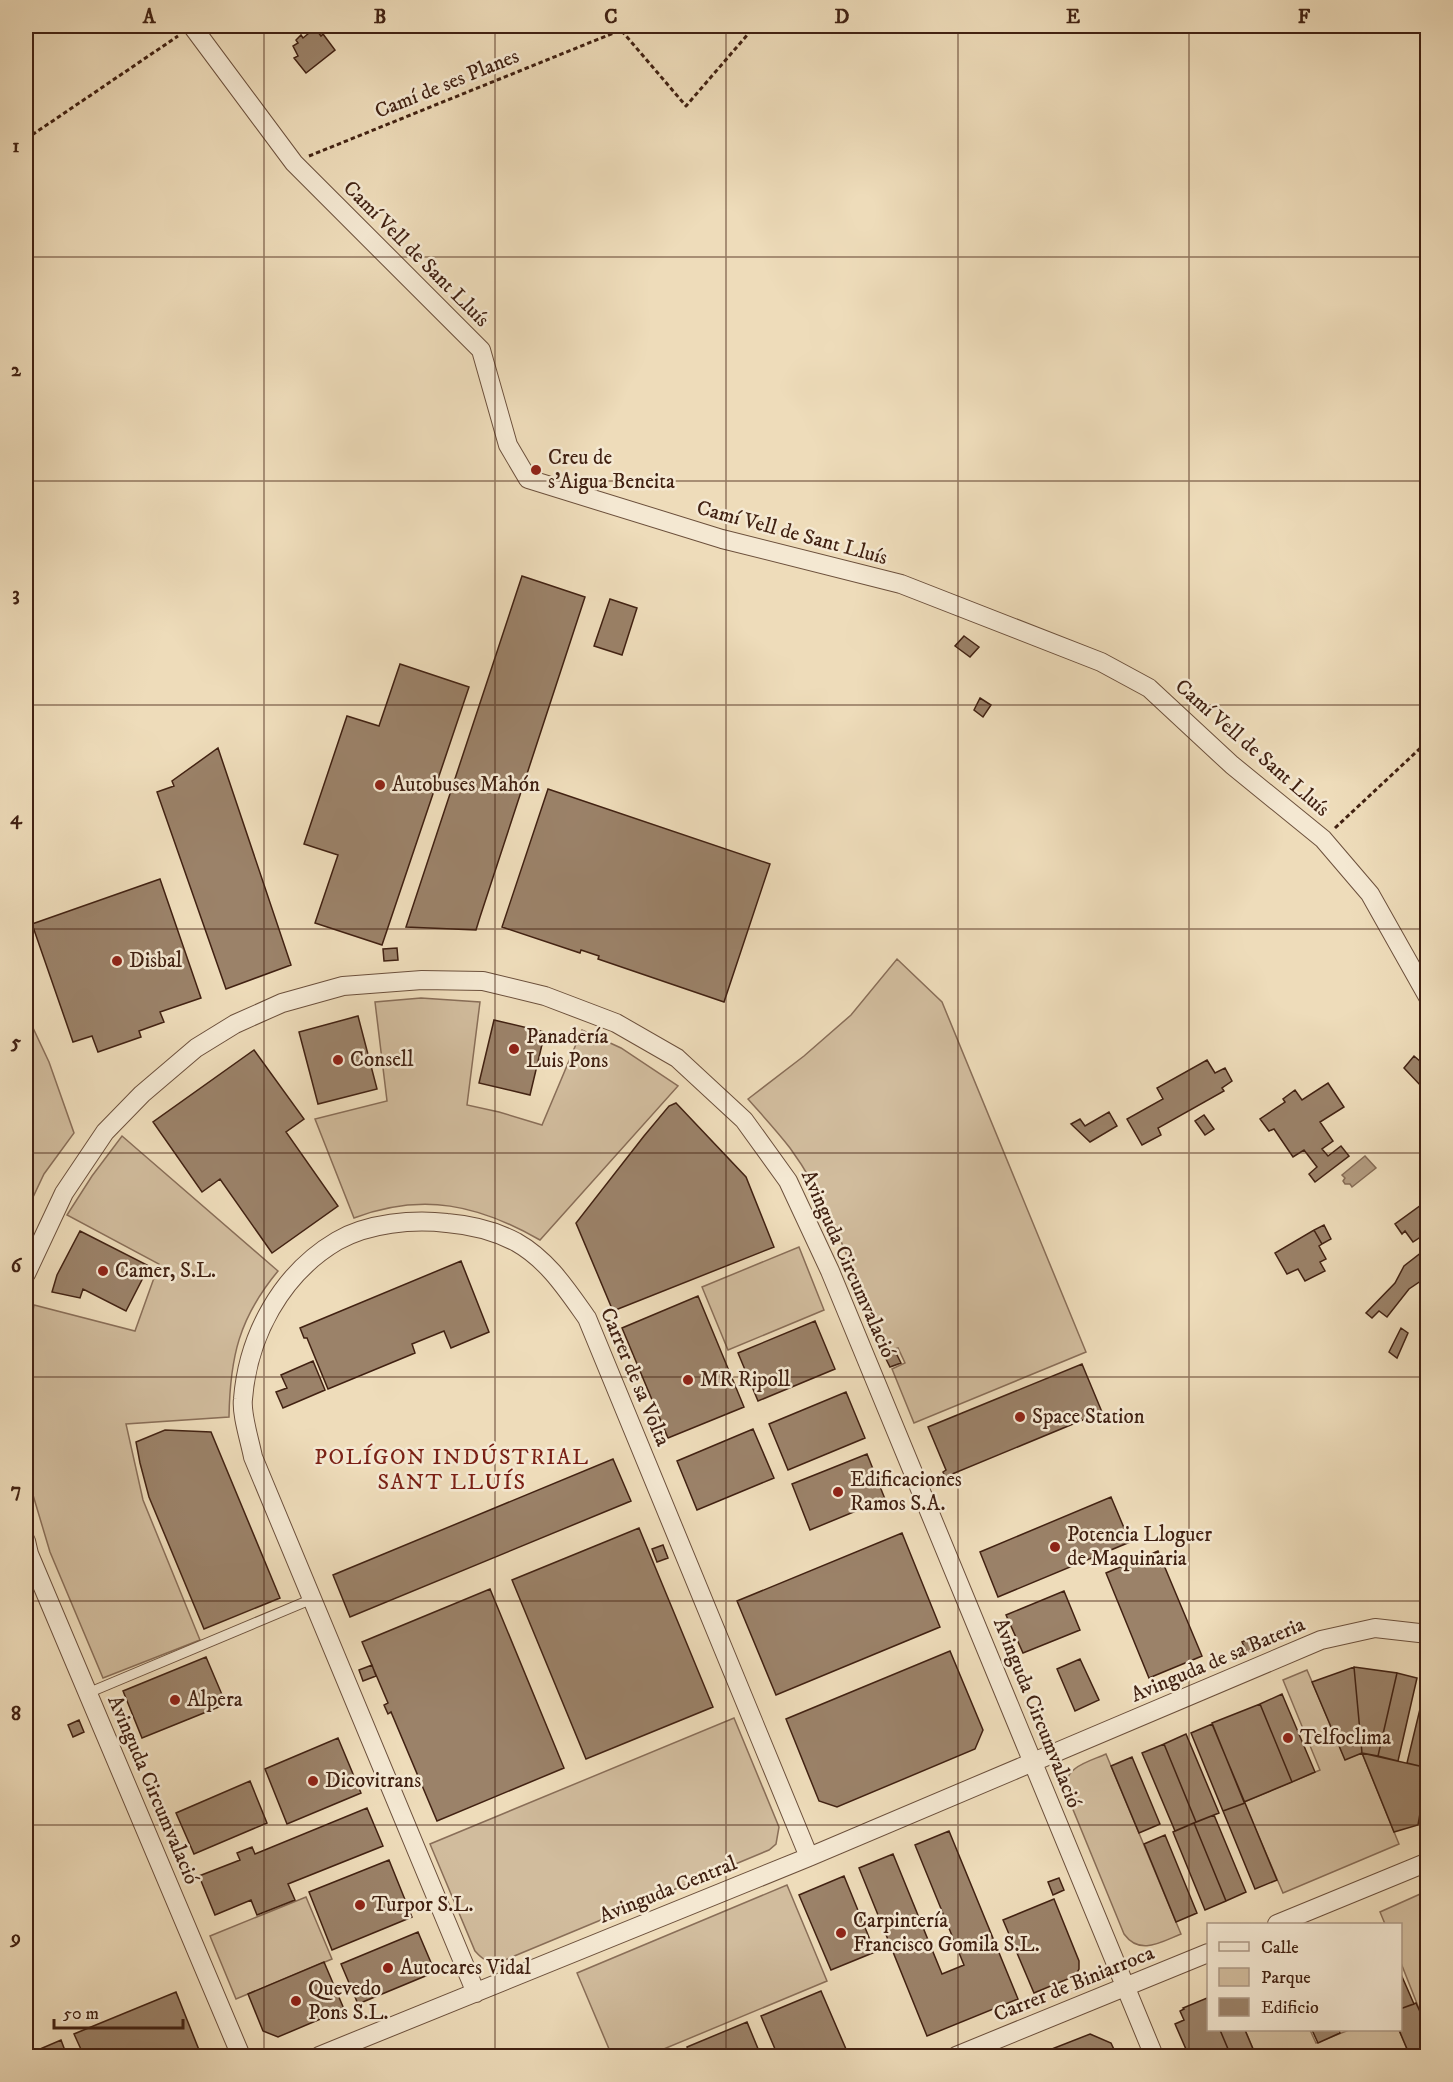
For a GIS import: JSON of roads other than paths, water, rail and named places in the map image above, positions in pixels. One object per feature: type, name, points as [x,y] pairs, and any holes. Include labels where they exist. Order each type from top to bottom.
[{"type":"street","name":"Camí Vell de Sant Lluís","points":[[192,26],[294,163],[482,351],[508,445],[528,479],[722,539],[901,584],[1101,662],[1149,688],[1232,765],[1323,839],[1370,894],[1428,997]]},
{"type":"street","name":"Avinguda Circumvalació","points":[[26,1274],[64,1193],[105,1132],[142,1094],[196,1048],[235,1024],[282,1003],[343,986],[422,980],[483,981],[545,996],[616,1023],[677,1058],[744,1120],[788,1181],[830,1271],[1154,2056]]},
{"type":"street","name":"Carrer de sa Volta","points":[[476,1993],[253,1457],[242,1401],[251,1349],[269,1311],[302,1267],[338,1241],[376,1226],[425,1220],[474,1226],[517,1243],[556,1273],[587,1318],[809,1857]]},
{"type":"street","name":"Avinguda Circumvalació","points":[[26,1541],[29,1554],[241,2056]]},
{"type":"street","name":"Avinguda de sa Bateria","points":[[1033,1763],[1321,1640],[1375,1628],[1428,1634]]},
{"type":"street","name":"Avinguda Central","points":[[319,2056],[809,1857],[1033,1763]]},
{"type":"street","points":[[1279,1923],[1423,1864]]},
{"type":"street","name":"Carrer de Biniarroca","points":[[956,2056],[1207,1954]]},
{"type":"lane","points":[[88,1693],[312,1599]]},
{"type":"place","name":"Creu de s'Aigua Beneita","points":[[536,470]]},
{"type":"place","name":"Autobuses Mahón","points":[[380,785]]},
{"type":"place","name":"Disbal","points":[[117,961]]},
{"type":"place","name":"Panadería Luis Pons","points":[[514,1049]]},
{"type":"place","name":"Consell","points":[[338,1060]]},
{"type":"place","name":"Camer, S.L.","points":[[103,1271]]},
{"type":"place","name":"MR Ripoll","points":[[688,1380]]},
{"type":"place","name":"Space Station","points":[[1020,1417]]},
{"type":"place","name":"Edificaciones Ramos S.A.","points":[[838,1492]]},
{"type":"place","name":"Potencia Lloguer de Maquinaria","points":[[1055,1547]]},
{"type":"place","name":"Alpera","points":[[175,1700]]},
{"type":"place","name":"Telfoclima","points":[[1288,1738]]},
{"type":"place","name":"Dicovitrans","points":[[313,1781]]},
{"type":"place","name":"Turpor S.L.","points":[[360,1905]]},
{"type":"place","name":"Carpintería Francisco Gomila S.L.","points":[[841,1933]]},
{"type":"place","name":"Autocares Vidal","points":[[388,1968]]},
{"type":"place","name":"Quevedo Pons S.L.","points":[[296,2001]]},
{"type":"district","name":"POLÍGON INDÚSTRIAL SANT LLUÍS","points":[[452,1470]]}]
